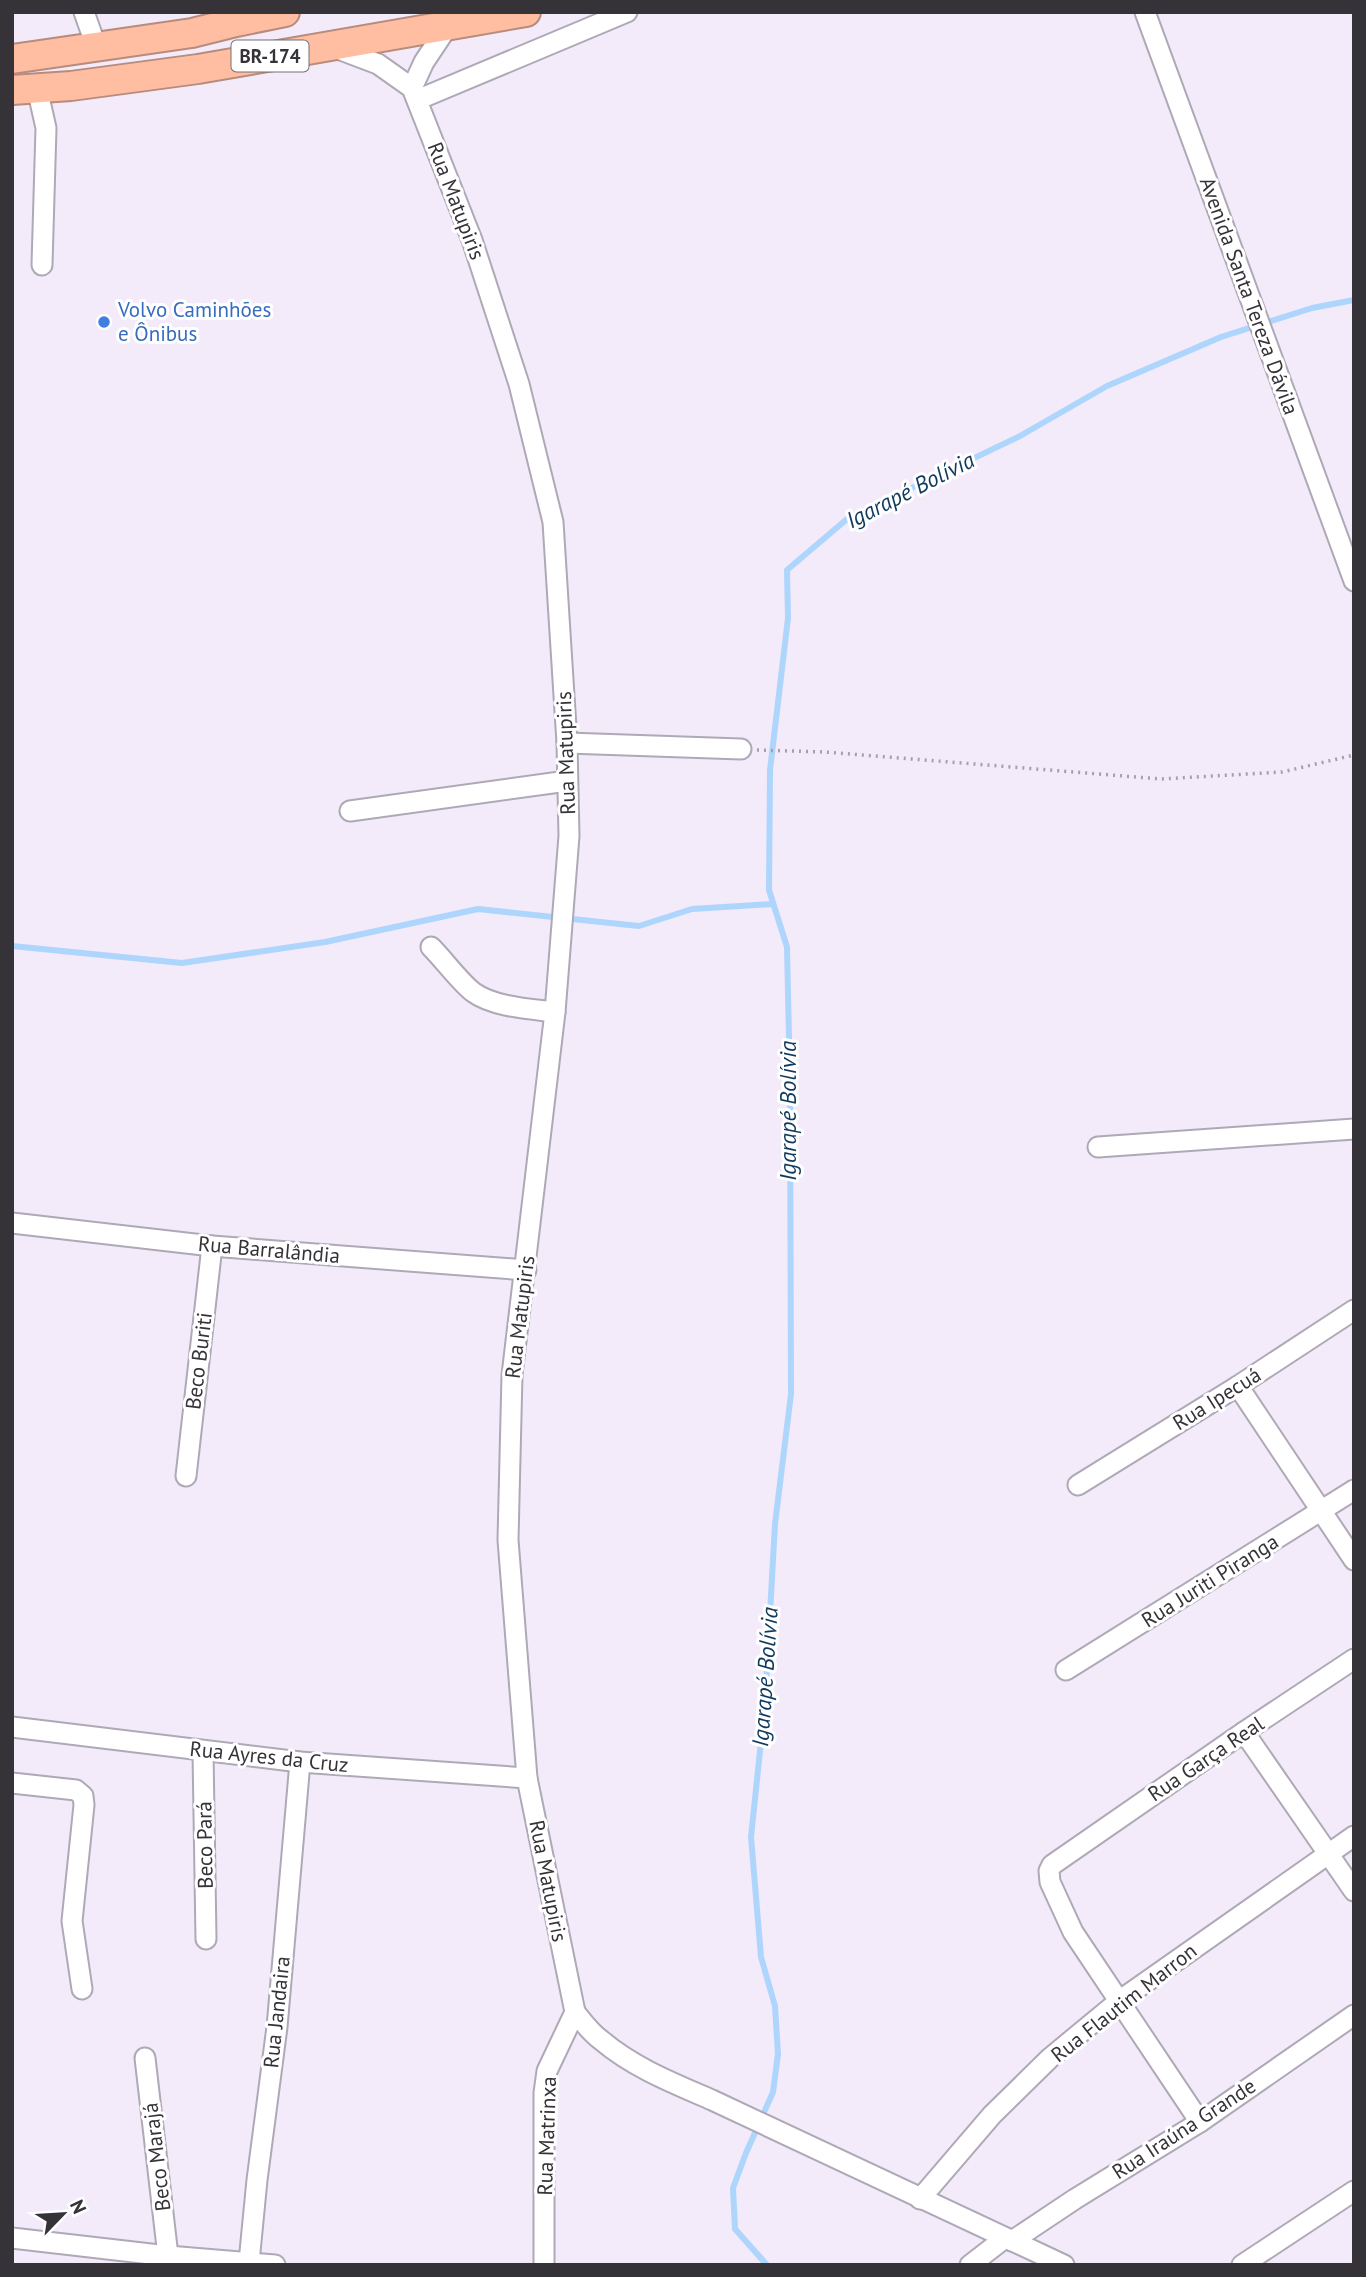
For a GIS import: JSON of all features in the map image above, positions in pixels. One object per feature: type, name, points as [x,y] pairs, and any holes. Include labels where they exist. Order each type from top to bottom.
[{"type":"highway","name":"BR-174","points":[[12,59],[192,33],[226,18],[285,12]]},
{"type":"highway","name":"BR-174","points":[[24,89],[71,86],[198,69],[526,12]]},
{"type":"street","points":[[84,12],[96,46]]},
{"type":"street","points":[[415,94],[627,12]]},
{"type":"street","name":"Avenida Santa Tereza Dávila","points":[[1145,12],[1354,581]]},
{"type":"street","points":[[415,94],[424,62],[448,26]]},
{"type":"street","points":[[329,46],[378,64],[415,94]]},
{"type":"street","points":[[24,89],[46,128],[42,265]]},
{"type":"street","name":"Rua Matupiris","points":[[415,94],[472,240],[519,384],[553,522],[568,781],[568,849],[555,1012],[512,1375],[508,1540],[527,1778],[575,2012]]},
{"type":"street","points":[[566,743],[741,749]]},
{"type":"street","points":[[349,811],[568,781]]},
{"type":"street","points":[[431,947],[473,992],[486,999],[517,1007],[555,1012]]},
{"type":"street","points":[[1098,1147],[1354,1129]]},
{"type":"street","name":"Rua Barralândia","points":[[12,1223],[212,1246],[526,1270]]},
{"type":"street","name":"Beco Buriti","points":[[186,1476],[212,1246]]},
{"type":"street","name":"Rua Ipecuá","points":[[1078,1485],[1354,1310]]},
{"type":"street","points":[[1238,1386],[1354,1560]]},
{"type":"street","name":"Rua Juriti Piranga","points":[[1066,1670],[1354,1490]]},
{"type":"street","name":"Rua Garça Real","points":[[1119,2001],[1073,1932],[1050,1882],[1049,1871],[1052,1865],[1354,1659]]},
{"type":"street","name":"Rua Ayres da Cruz","points":[[12,1727],[300,1762],[527,1778]]},
{"type":"street","points":[[1244,1732],[1354,1891]]},
{"type":"street","name":"Beco Pará","points":[[203,1752],[206,1939]]},
{"type":"street","name":"Rua Jandaira","points":[[239,2262],[257,2180],[277,2027],[300,1762]]},
{"type":"street","points":[[12,1783],[76,1790],[83,1796],[72,1921],[82,1989]]},
{"type":"street","name":"Rua Flautim Marron","points":[[920,2199],[992,2115],[1050,2058],[1119,2001],[1354,1836]]},
{"type":"street","points":[[1119,2001],[1200,2122]]},
{"type":"street","points":[[575,2012],[599,2039],[629,2061],[665,2080],[1064,2265]]},
{"type":"street","name":"Rua Matrinxa","points":[[544,2265],[544,2093],[547,2071],[575,2012]]},
{"type":"street","name":"Rua Iraúna Grande","points":[[970,2265],[1200,2122],[1354,2015]]},
{"type":"street","name":"Beco Marajá","points":[[145,2058],[168,2256]]},
{"type":"street","points":[[1242,2265],[1354,2191]]},
{"type":"street","points":[[12,2238],[139,2258],[168,2256],[275,2265]]},
{"type":"path","points":[[741,749],[1161,779],[1282,772],[1354,754]]},
{"type":"waterway","name":"Igarapé Bolívia","points":[[767,2265],[735,2229],[733,2188],[773,2092],[778,2054],[775,2006],[761,1957],[751,1837],[765,1703],[775,1524],[791,1394],[787,947],[769,890],[770,770],[788,618],[787,570],[847,519],[1020,436],[1107,386],[1221,337],[1312,308],[1354,300]]},
{"type":"waterway","points":[[12,946],[182,963],[325,942],[478,909],[639,926],[692,909],[773,904]]},
{"type":"place","name":"Volvo Caminhões e Ônibus","points":[[104,322]]}]
